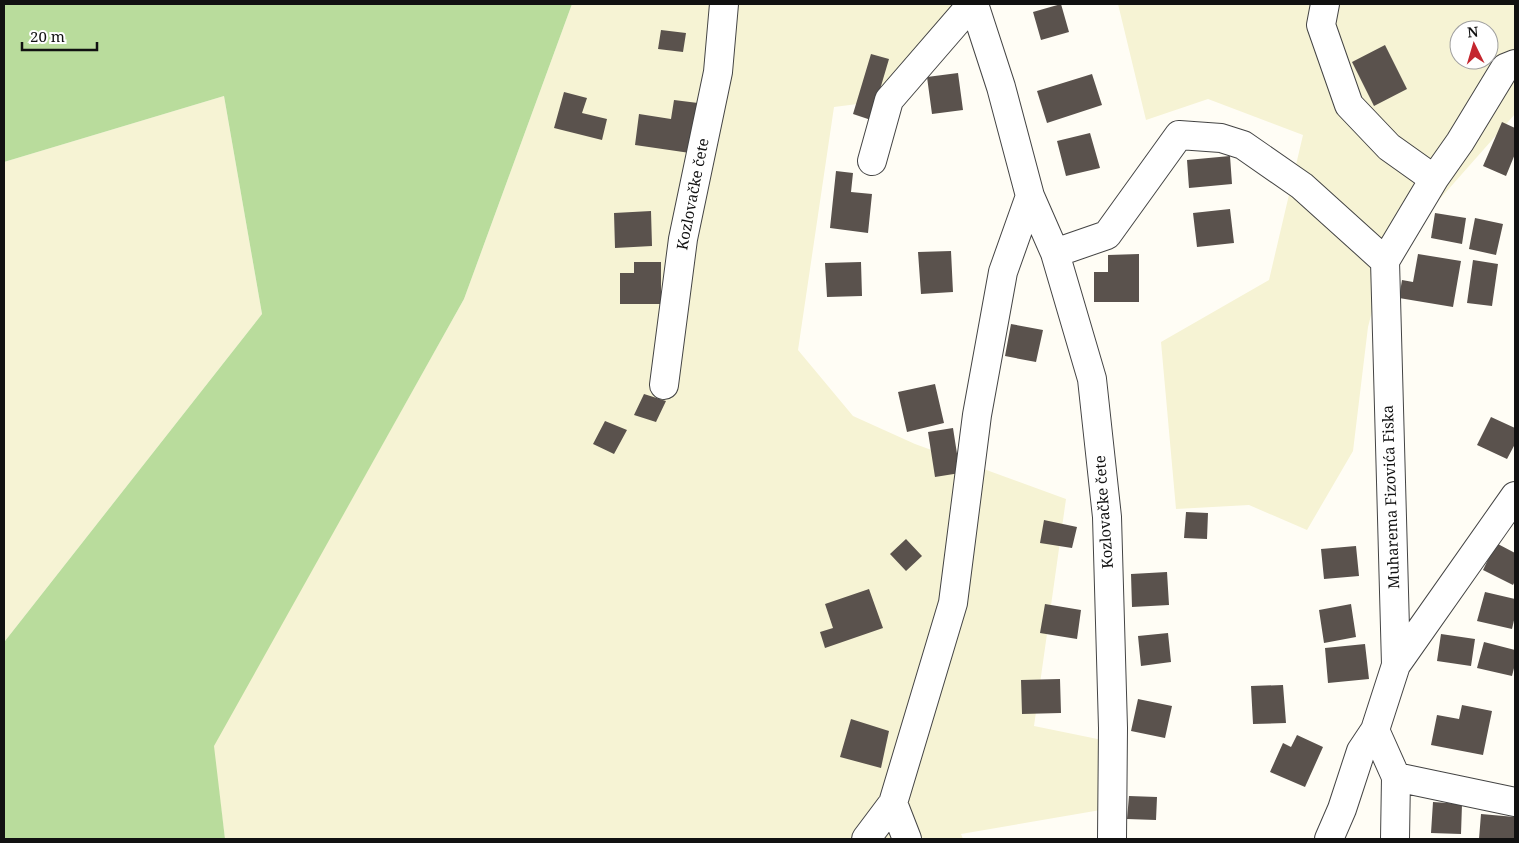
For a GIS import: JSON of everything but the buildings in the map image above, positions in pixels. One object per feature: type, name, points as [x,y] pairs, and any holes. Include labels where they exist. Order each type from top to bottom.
[{"type":"street","name":"Kozlovačke čete","points":[[664,385],[683,239],[718,72],[724,4]]},
{"type":"street","name":"Kozlovačke čete","points":[[872,161],[889,100],[973,4]]},
{"type":"street","name":"Kozlovačke čete","points":[[973,4],[1001,87],[1030,196],[1055,253],[1092,379],[1107,517],[1113,728],[1112,839]]},
{"type":"street","points":[[1325,4],[1321,25],[1349,105],[1389,147],[1434,179]]},
{"type":"street","points":[[1055,253],[1107,236],[1179,135],[1221,138],[1242,145],[1302,186],[1385,261],[1434,179],[1460,142],[1505,68],[1515,64]]},
{"type":"street","points":[[866,839],[893,803],[953,603],[977,415],[1003,272],[1030,196]]},
{"type":"street","name":"Muharema Fizovića Fiska","points":[[1329,839],[1342,808],[1361,751],[1375,730],[1396,665],[1385,261]]},
{"type":"street","points":[[1396,665],[1515,496]]},
{"type":"street","points":[[1375,730],[1396,777],[1395,839]]},
{"type":"street","points":[[1396,777],[1515,802]]},
{"type":"street","points":[[893,803],[907,839]]},
{"type":"shaded area","points":[[572,4],[972,4],[889,100],[834,107],[798,350],[853,416],[915,444],[1066,499],[1034,726],[1122,744],[1118,807],[961,834],[963,839],[225,839],[213,746],[464,299]]},
{"type":"shaded area","points":[[1118,4],[1515,4],[1515,114],[1385,261],[1368,327],[1353,451],[1307,530],[1249,505],[1176,509],[1161,342],[1269,280],[1303,135],[1208,99],[1146,120]]},
{"type":"shaded area","points":[[224,96],[262,314],[5,641],[4,162]]},
{"type":"green space","points":[[4,4],[572,4],[464,299],[214,746],[225,839],[4,839],[5,641],[262,314],[224,96],[4,162]]}]
